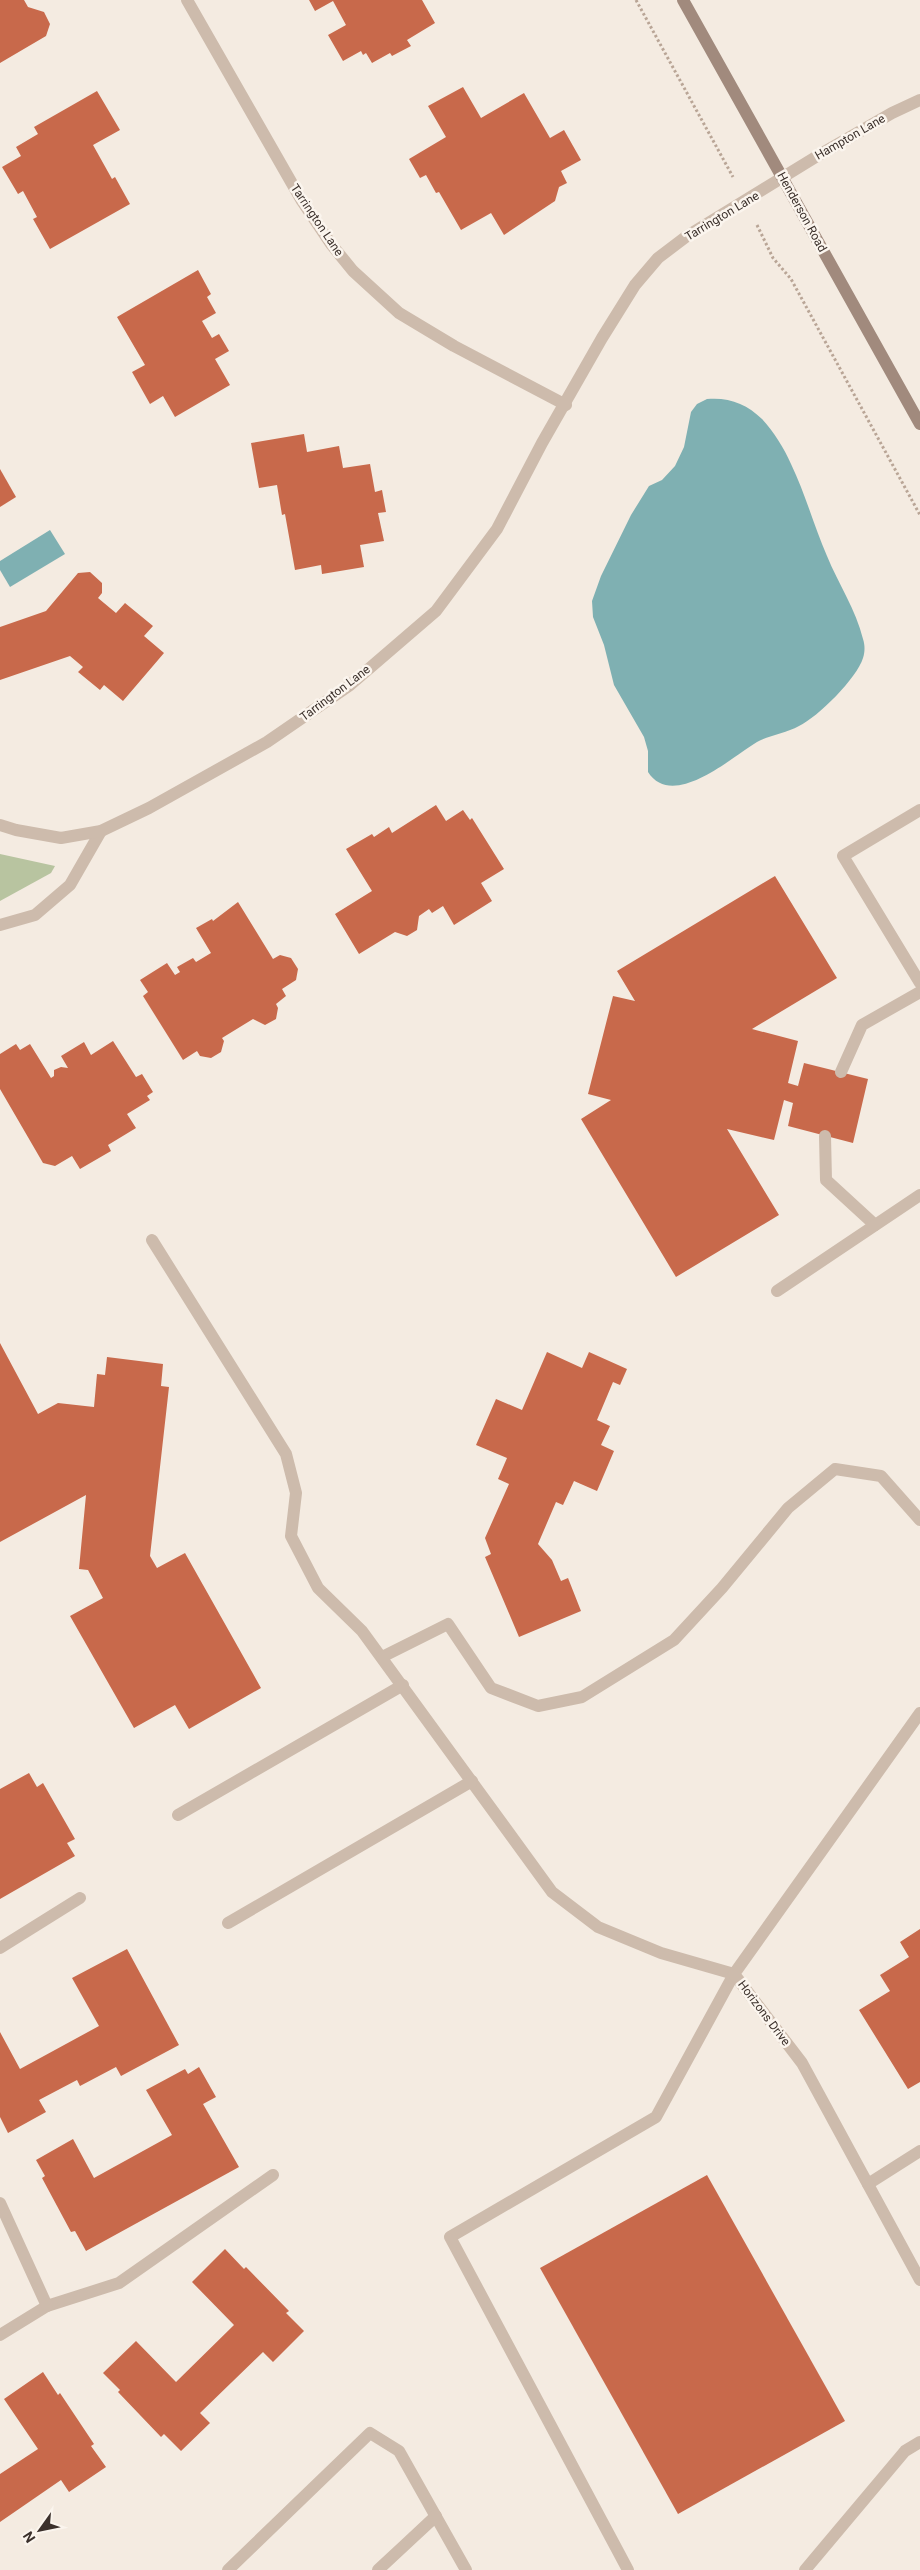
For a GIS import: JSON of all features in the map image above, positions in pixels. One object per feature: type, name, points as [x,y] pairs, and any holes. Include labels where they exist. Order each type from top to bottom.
[{"type":"main road","name":"Henderson Road","points":[[684,0],[920,424]]},
{"type":"street","name":"Tarrington Lane","points":[[187,0],[302,201],[331,244],[353,271],[399,313],[454,346],[566,405]]},
{"type":"street","name":"Hampton Lane","points":[[783,179],[818,155],[892,113],[920,100]]},
{"type":"street","name":"Tarrington Lane","points":[[0,825],[16,830],[61,838],[100,831],[149,808],[267,742],[350,685],[436,611],[497,528],[542,443],[635,285],[658,258],[687,236],[783,179]]},
{"type":"street","points":[[920,810],[843,856],[920,983]]},
{"type":"street","points":[[0,925],[35,916],[70,885],[100,831]]},
{"type":"street","points":[[841,1072],[862,1024],[920,992]]},
{"type":"street","points":[[825,1136],[826,1180],[875,1225]]},
{"type":"street","points":[[777,1291],[920,1195]]},
{"type":"street","points":[[152,1240],[286,1454],[296,1492],[291,1536],[318,1588],[362,1630],[552,1892],[598,1927],[661,1953],[734,1974],[656,2116],[450,2236],[628,2570]]},
{"type":"street","points":[[382,1657],[448,1624],[490,1688],[538,1706],[582,1697],[674,1640],[788,1508],[835,1469],[881,1476],[920,1520]]},
{"type":"street","points":[[178,1815],[403,1685]]},
{"type":"street","name":"Horizons Drive","points":[[920,1712],[734,1974],[802,2063],[920,2280]]},
{"type":"street","points":[[228,1923],[472,1781]]},
{"type":"street","points":[[0,1948],[80,1898]]},
{"type":"street","points":[[868,2184],[920,2151]]},
{"type":"street","points":[[0,2335],[47,2306],[119,2283],[273,2175]]},
{"type":"street","points":[[0,2203],[47,2306]]},
{"type":"street","points":[[228,2570],[370,2433],[399,2451],[466,2570]]},
{"type":"street","points":[[805,2570],[906,2451],[920,2442]]},
{"type":"street","points":[[378,2570],[436,2516]]},
{"type":"path","points":[[636,0],[715,142]]},
{"type":"path","points":[[773,258],[791,279],[920,515]]},
{"type":"green space","points":[[0,854],[55,866],[51,873],[0,901]]},
{"type":"water","points":[[707,399],[730,400],[750,409],[762,419],[778,440],[796,475],[827,556],[856,618],[864,641],[864,651],[859,666],[845,686],[826,706],[807,721],[757,742],[703,777],[672,786],[659,782],[648,772],[648,751],[644,737],[614,685],[604,645],[593,617],[592,601],[601,576],[631,515],[649,486],[662,480],[675,466],[684,447],[691,412],[697,404]]},
{"type":"water","points":[[50,530],[65,554],[10,587],[0,570],[0,561]]},
{"type":"building","points":[[0,0],[24,0],[28,7],[44,12],[50,24],[46,36],[0,63]]},
{"type":"building","points":[[309,0],[422,0],[435,23],[407,40],[411,46],[392,56],[390,53],[372,63],[366,53],[363,55],[361,51],[343,61],[328,35],[346,25],[333,1],[315,11]]},
{"type":"building","points":[[463,87],[481,118],[524,93],[550,138],[564,130],[581,160],[561,171],[567,183],[559,187],[555,201],[504,235],[491,213],[461,230],[439,192],[436,193],[426,175],[420,178],[409,159],[446,137],[428,106]]},
{"type":"building","points":[[97,91],[120,130],[93,145],[112,179],[115,177],[130,204],[50,249],[33,219],[37,217],[23,191],[18,194],[2,167],[21,156],[16,147],[38,134],[34,127]]},
{"type":"building","points":[[198,270],[211,294],[207,297],[216,313],[202,321],[212,338],[219,334],[229,351],[215,359],[230,385],[175,417],[163,396],[150,404],[132,372],[145,365],[117,317]]},
{"type":"building","points":[[304,434],[307,452],[339,446],[343,468],[370,464],[375,492],[382,490],[386,512],[378,513],[384,541],[360,545],[364,567],[322,574],[321,565],[295,570],[285,514],[282,515],[277,485],[259,488],[251,443]]},
{"type":"building","points":[[0,469],[16,497],[0,507]]},
{"type":"building","points":[[90,572],[102,583],[102,593],[98,598],[116,613],[125,603],[153,626],[144,636],[164,653],[123,701],[104,685],[100,690],[78,672],[83,667],[70,656],[0,680],[0,627],[46,611],[78,573]]},
{"type":"building","points":[[436,805],[446,821],[463,810],[470,820],[472,818],[504,869],[481,883],[492,901],[454,925],[443,906],[432,913],[429,909],[419,916],[417,930],[407,936],[395,932],[359,954],[335,914],[372,891],[346,849],[372,834],[374,837],[389,827],[392,833]]},
{"type":"building","points":[[775,876],[837,978],[752,1029],[798,1041],[788,1083],[798,1086],[804,1063],[868,1079],[853,1143],[788,1126],[793,1103],[784,1100],[774,1140],[727,1129],[779,1215],[676,1277],[581,1119],[611,1100],[588,1094],[613,996],[635,1001],[617,971]]},
{"type":"building","points":[[238,902],[273,959],[280,955],[291,958],[298,969],[296,980],[282,989],[286,996],[276,1004],[278,1008],[276,1019],[265,1025],[253,1019],[222,1038],[224,1041],[221,1052],[211,1058],[200,1056],[197,1051],[183,1060],[143,996],[148,992],[140,980],[167,963],[175,975],[180,972],[177,967],[193,958],[196,962],[211,953],[196,928],[212,919],[213,921]]},
{"type":"building","points":[[113,1041],[136,1077],[142,1074],[153,1092],[147,1096],[150,1100],[127,1114],[136,1128],[108,1145],[111,1151],[80,1169],[72,1156],[55,1166],[43,1163],[0,1089],[0,1054],[16,1044],[20,1050],[30,1044],[51,1078],[54,1076],[54,1070],[61,1067],[68,1068],[61,1056],[84,1042],[91,1055]]},
{"type":"building","points":[[0,1343],[38,1414],[58,1403],[94,1407],[97,1374],[105,1375],[107,1357],[163,1364],[161,1386],[169,1387],[150,1556],[157,1568],[185,1553],[261,1688],[189,1729],[175,1705],[134,1728],[70,1616],[103,1598],[88,1570],[79,1569],[86,1495],[0,1542]]},
{"type":"building","points":[[547,1352],[582,1368],[589,1352],[627,1369],[620,1385],[613,1382],[597,1420],[610,1426],[601,1445],[614,1451],[597,1491],[574,1481],[563,1505],[556,1502],[538,1544],[552,1560],[561,1581],[568,1578],[581,1611],[519,1637],[485,1557],[491,1554],[485,1538],[509,1484],[498,1479],[507,1458],[476,1445],[496,1399],[522,1410]]},
{"type":"building","points":[[29,1773],[37,1787],[43,1783],[75,1839],[67,1843],[75,1856],[0,1899],[0,1789]]},
{"type":"building","points":[[920,1929],[920,2082],[908,2089],[859,2010],[890,1991],[880,1975],[909,1957],[900,1942]]},
{"type":"building","points":[[127,1949],[179,2045],[121,2076],[116,2067],[80,2086],[77,2080],[39,2100],[46,2112],[8,2133],[0,2117],[0,2032],[20,2069],[99,2026],[72,1978]]},
{"type":"building","points":[[199,2067],[216,2097],[203,2104],[239,2167],[86,2251],[75,2231],[71,2232],[42,2178],[45,2176],[36,2160],[73,2139],[94,2178],[172,2135],[146,2090],[185,2069],[188,2074]]},
{"type":"building","points":[[707,2175],[845,2421],[678,2514],[540,2268]]},
{"type":"building","points":[[225,2249],[244,2269],[246,2267],[289,2311],[286,2313],[304,2331],[273,2362],[263,2352],[200,2413],[210,2423],[181,2451],[164,2434],[161,2437],[118,2392],[120,2390],[103,2373],[136,2341],[176,2382],[234,2325],[192,2282]]},
{"type":"building","points":[[43,2372],[58,2395],[60,2393],[94,2444],[91,2446],[106,2467],[69,2492],[61,2480],[0,2522],[0,2474],[38,2449],[4,2399]]}]
